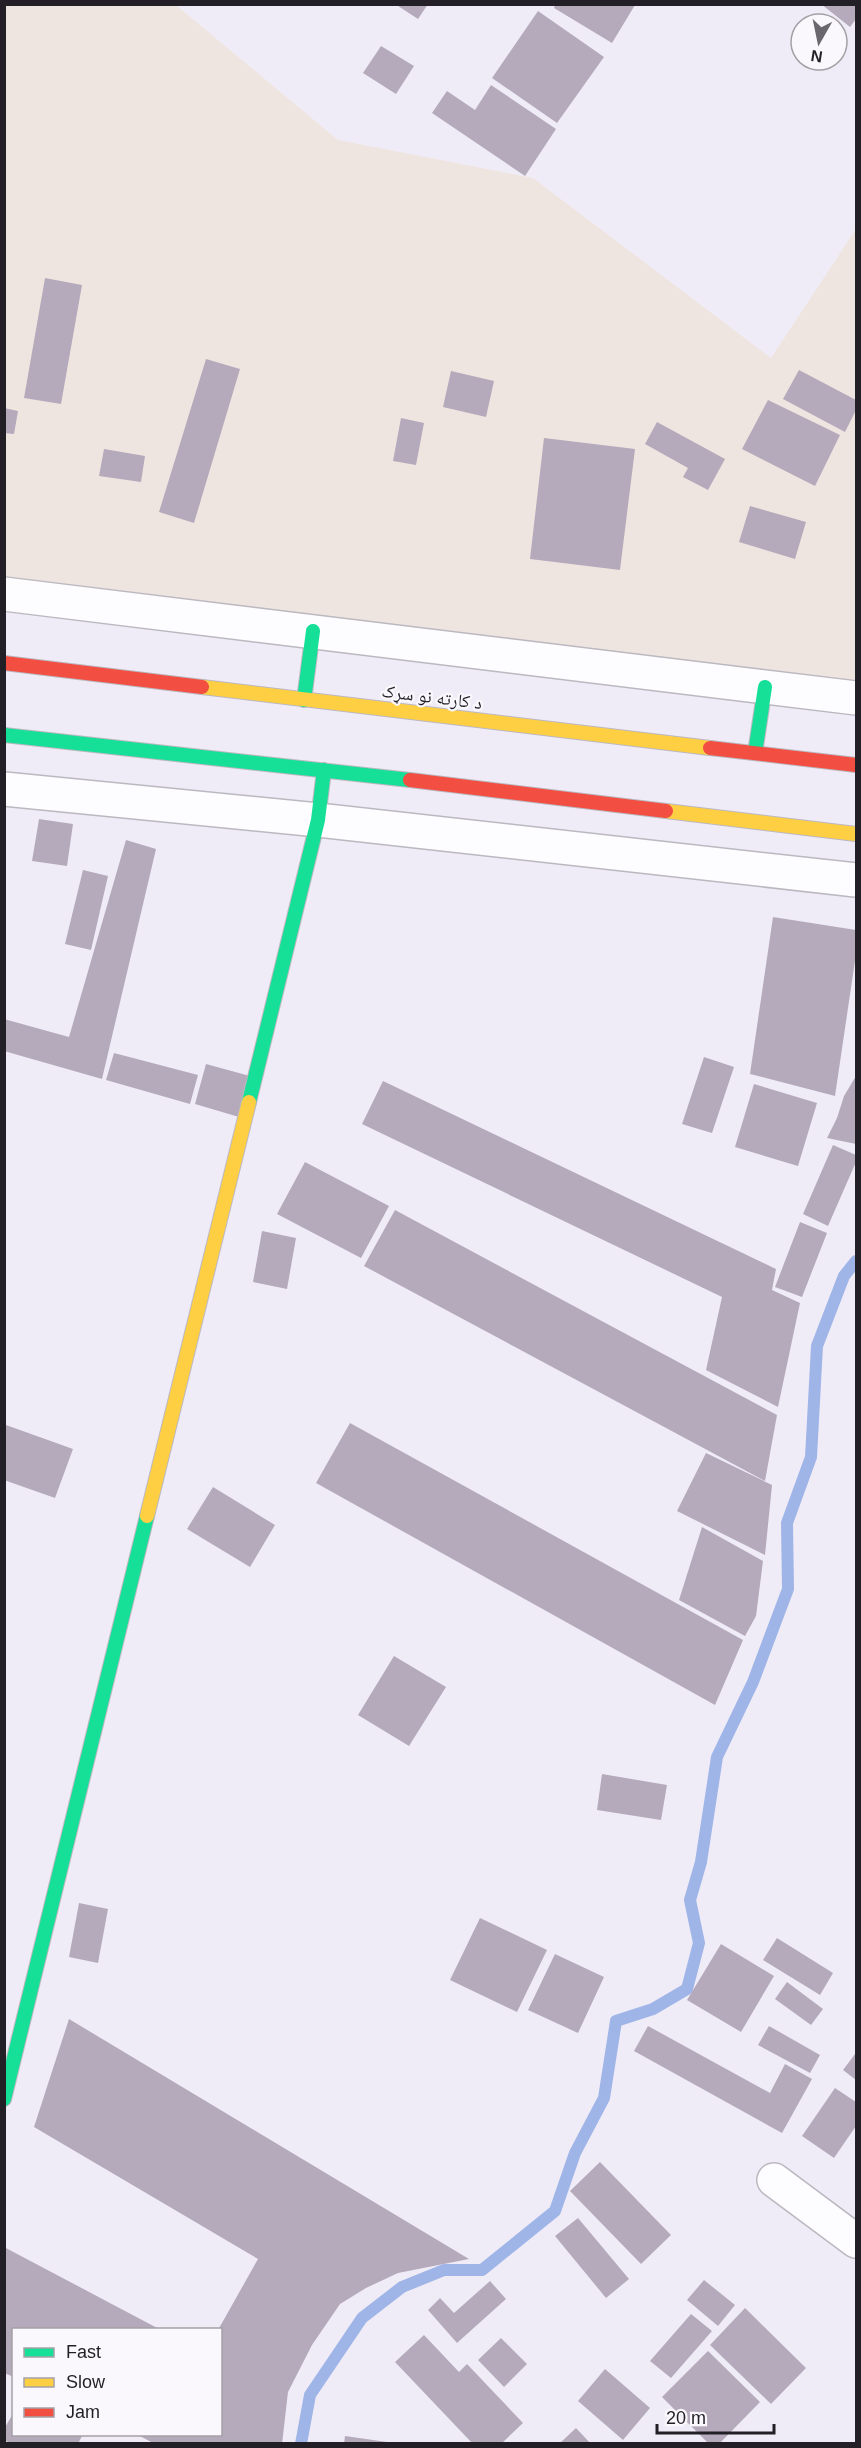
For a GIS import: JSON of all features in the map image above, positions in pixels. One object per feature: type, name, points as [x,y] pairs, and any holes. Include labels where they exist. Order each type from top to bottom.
[{"type":"main road","points":[[304,700],[313,631]]},
{"type":"main road","name":"د کارته نو سړک","points":[[4,663],[856,765]]},
{"type":"main road","points":[[756,753],[765,687]]},
{"type":"main road","points":[[4,735],[324,770],[856,834]]},
{"type":"main road","points":[[4,2098],[318,820],[324,770]]},
{"type":"street","points":[[4,594],[856,698]]},
{"type":"street","points":[[4,789],[318,820],[856,880]]},
{"type":"street","points":[[774,2180],[856,2241]]},
{"type":"shaded area","points":[[5,5],[176,5],[338,140],[533,178],[771,358],[856,229],[856,698],[5,594]]},
{"type":"building","points":[[395,4],[428,4],[418,19]]},
{"type":"building","points":[[821,4],[856,4],[856,19],[850,27],[849,12],[831,12]]},
{"type":"building","points":[[555,5],[635,5],[612,43],[554,8]]},
{"type":"building","points":[[538,11],[604,57],[557,123],[492,78]]},
{"type":"building","points":[[381,46],[414,66],[396,94],[363,73]]},
{"type":"building","points":[[491,85],[556,129],[525,176],[432,113],[447,91],[475,110]]},
{"type":"building","points":[[45,278],[82,285],[61,404],[24,398]]},
{"type":"building","points":[[206,359],[240,369],[194,523],[159,512]]},
{"type":"building","points":[[799,370],[856,400],[856,410],[845,432],[783,399]]},
{"type":"building","points":[[451,371],[494,381],[486,417],[443,407]]},
{"type":"building","points":[[768,400],[840,435],[815,486],[742,449]]},
{"type":"building","points":[[4,408],[18,411],[14,434],[4,433]]},
{"type":"building","points":[[401,418],[424,423],[416,465],[393,461]]},
{"type":"building","points":[[657,422],[725,459],[708,490],[683,477],[688,468],[645,444]]},
{"type":"building","points":[[544,438],[635,449],[620,570],[530,559]]},
{"type":"building","points":[[104,449],[145,456],[141,482],[99,476]]},
{"type":"building","points":[[750,506],[806,522],[795,559],[739,542]]},
{"type":"building","points":[[39,819],[73,824],[67,866],[32,861]]},
{"type":"building","points":[[126,840],[156,849],[102,1079],[4,1051],[4,1019],[69,1037]]},
{"type":"building","points":[[83,870],[108,876],[91,950],[65,944]]},
{"type":"building","points":[[773,917],[856,930],[856,954],[835,1096],[750,1074]]},
{"type":"building","points":[[114,1053],[198,1075],[190,1104],[106,1080]]},
{"type":"building","points":[[704,1057],[734,1067],[712,1133],[682,1124]]},
{"type":"building","points":[[206,1064],[250,1076],[239,1117],[195,1104]]},
{"type":"building","points":[[856,1076],[856,1144],[827,1138],[844,1096]]},
{"type":"building","points":[[383,1081],[776,1269],[772,1290],[800,1303],[778,1407],[706,1370],[722,1297],[362,1124]]},
{"type":"building","points":[[754,1084],[817,1103],[798,1166],[735,1147]]},
{"type":"building","points":[[833,1145],[856,1155],[856,1162],[828,1226],[803,1214]]},
{"type":"building","points":[[305,1162],[389,1206],[361,1258],[277,1214]]},
{"type":"building","points":[[395,1210],[777,1415],[765,1481],[364,1266]]},
{"type":"building","points":[[800,1222],[827,1233],[802,1297],[775,1287]]},
{"type":"building","points":[[262,1231],[296,1238],[287,1289],[253,1282]]},
{"type":"building","points":[[350,1423],[743,1640],[715,1705],[316,1483]]},
{"type":"building","points":[[6,1425],[73,1449],[55,1498],[4,1480]]},
{"type":"building","points":[[706,1453],[772,1485],[765,1555],[677,1511]]},
{"type":"building","points":[[213,1487],[275,1525],[250,1567],[187,1529]]},
{"type":"building","points":[[702,1527],[763,1561],[756,1616],[745,1636],[679,1600]]},
{"type":"building","points":[[394,1656],[446,1687],[409,1746],[358,1715]]},
{"type":"building","points":[[602,1774],[667,1785],[661,1820],[597,1810]]},
{"type":"building","points":[[79,1903],[108,1909],[98,1963],[69,1957]]},
{"type":"building","points":[[480,1918],[547,1950],[517,2012],[450,1980]]},
{"type":"building","points":[[777,1938],[833,1973],[820,1995],[763,1960]]},
{"type":"building","points":[[721,1944],[774,1976],[741,2032],[687,2000]]},
{"type":"building","points":[[555,1954],[604,1977],[578,2033],[528,2010]]},
{"type":"building","points":[[787,1982],[823,2009],[811,2025],[775,1999]]},
{"type":"building","points":[[69,2019],[469,2259],[398,2273],[366,2288],[340,2304],[312,2345],[288,2392],[282,2444],[155,2444],[140,2436],[222,2436],[222,2328],[219,2328],[258,2259],[34,2127]]},
{"type":"building","points":[[648,2026],[770,2093],[785,2064],[812,2079],[782,2133],[634,2051]]},
{"type":"building","points":[[769,2026],[820,2055],[810,2073],[758,2045]]},
{"type":"building","points":[[855,2054],[856,2056],[856,2080],[843,2070]]},
{"type":"building","points":[[835,2088],[856,2102],[856,2126],[834,2158],[802,2136]]},
{"type":"building","points":[[600,2162],[671,2235],[641,2264],[570,2191]]},
{"type":"building","points":[[578,2218],[629,2279],[606,2298],[555,2236]]},
{"type":"building","points":[[4,2247],[157,2328],[12,2328],[12,2376],[4,2373]]},
{"type":"building","points":[[704,2280],[735,2305],[718,2326],[687,2300]]},
{"type":"building","points":[[490,2281],[506,2299],[457,2343],[428,2310],[440,2298],[454,2313]]},
{"type":"building","points":[[745,2308],[806,2368],[771,2404],[710,2345]]},
{"type":"building","points":[[691,2314],[712,2331],[671,2378],[650,2361]]},
{"type":"building","points":[[424,2335],[459,2372],[467,2364],[523,2423],[501,2444],[473,2444],[395,2362]]},
{"type":"building","points":[[501,2338],[527,2364],[504,2387],[478,2360]]},
{"type":"building","points":[[708,2351],[760,2402],[719,2444],[709,2444],[662,2397]]},
{"type":"building","points":[[605,2369],[650,2408],[623,2440],[578,2401]]},
{"type":"building","points":[[12,2415],[12,2436],[82,2436],[78,2444],[12,2444],[4,2440],[4,2429]]},
{"type":"building","points":[[576,2428],[591,2444],[559,2444]]},
{"type":"building","points":[[345,2436],[387,2442],[387,2444],[344,2444]]},
{"type":"waterway","points":[[301,2444],[310,2395],[362,2318],[402,2287],[444,2270],[482,2270],[555,2211],[575,2153],[604,2098],[616,2021],[653,2009],[687,1989],[699,1943],[690,1900],[701,1862],[717,1757],[753,1682],[788,1589],[787,1523],[811,1457],[817,1346],[844,1276],[856,1261]]},
{"type":"traffic: fast","points":[[304,700],[313,631]]},
{"type":"traffic: fast","points":[[755,753],[765,687]]},
{"type":"traffic: fast","points":[[4,735],[410,780]]},
{"type":"traffic: fast","points":[[249,1102],[318,820],[324,770]]},
{"type":"traffic: fast","points":[[4,2099],[147,1516]]},
{"type":"traffic: slow","points":[[202,687],[710,748]]},
{"type":"traffic: slow","points":[[666,811],[856,834]]},
{"type":"traffic: slow","points":[[147,1516],[249,1102]]},
{"type":"traffic: jam","points":[[4,663],[202,687]]},
{"type":"traffic: jam","points":[[710,748],[856,765]]},
{"type":"traffic: jam","points":[[410,780],[666,811]]}]
